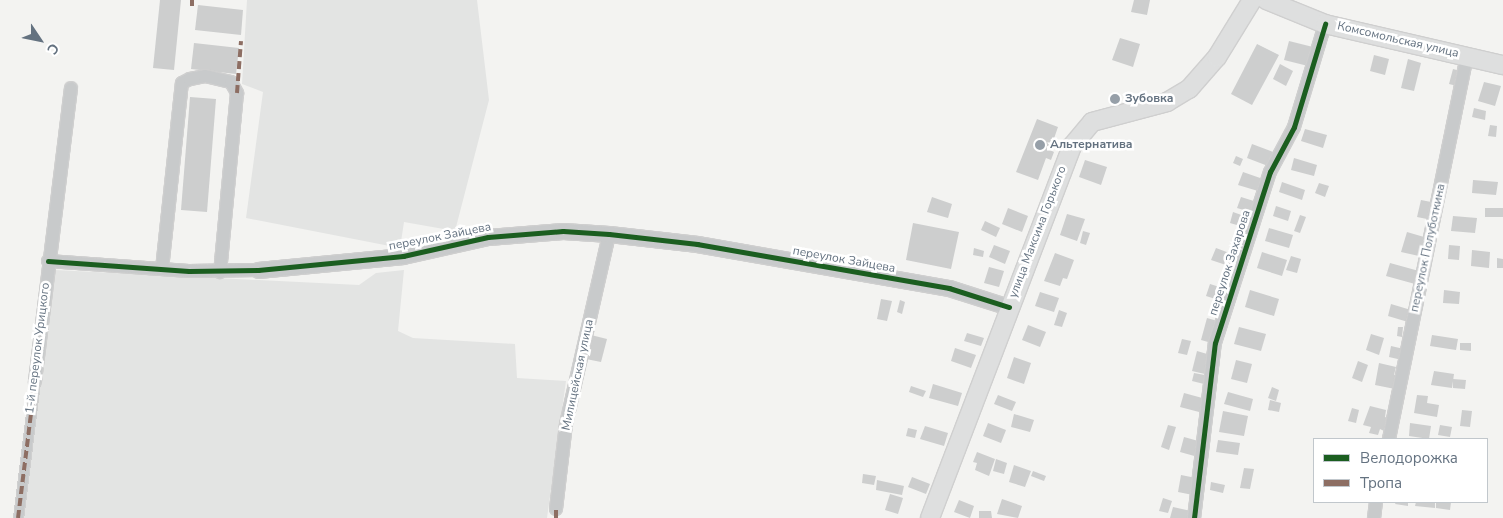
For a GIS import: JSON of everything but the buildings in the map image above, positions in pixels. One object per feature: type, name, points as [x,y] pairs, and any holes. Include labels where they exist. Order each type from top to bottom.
[{"type":"main road","name":"улица Максима Горького","points":[[930,518],[1067,156],[1080,134],[1092,122],[1167,102],[1189,89],[1217,57],[1252,0]]},
{"type":"main road","name":"Комсомольская улица","points":[[1266,0],[1325,24],[1503,65]]},
{"type":"street","name":"переулок Захарова","points":[[1194,518],[1215,343],[1270,172],[1294,127],[1325,24]]},
{"type":"street","name":"переулок Полуботкина","points":[[1389,438],[1467,57]]},
{"type":"street","points":[[162,269],[182,83],[205,76],[231,82],[237,93],[220,272]]},
{"type":"street","name":"1-й переулок Урицкого","points":[[18,518],[70,88]]},
{"type":"street","name":"переулок Зайцева","points":[[48,262],[220,272],[258,270],[403,256],[505,235],[563,231],[697,244],[949,288],[1009,307]]},
{"type":"street","name":"Милицейская улица","points":[[556,513],[566,424],[609,234]]},
{"type":"street","points":[[1374,518],[1376,503]]},
{"type":"shaded area","points":[[247,0],[477,0],[489,100],[455,231],[404,222],[400,248],[246,218],[263,92],[242,84]]},
{"type":"shaded area","points":[[55,270],[359,285],[376,273],[404,270],[398,331],[413,338],[515,344],[517,378],[566,381],[547,518],[23,518]]},
{"type":"marked path","points":[[192,0],[192,6]]},
{"type":"marked path","points":[[237,93],[241,41]]},
{"type":"marked path","points":[[18,518],[35,381]]},
{"type":"marked path","points":[[556,509],[556,518]]},
{"type":"cycle path","points":[[1194,518],[1215,343],[1270,172],[1294,127],[1325,24]]},
{"type":"cycle path","points":[[48,261],[189,271],[258,270],[403,256],[488,237],[563,231],[697,244],[949,288],[1009,307]]},
{"type":"place","name":"Зубовка","points":[[1115,99]]},
{"type":"place","name":"Альтернатива","points":[[1040,145]]}]
